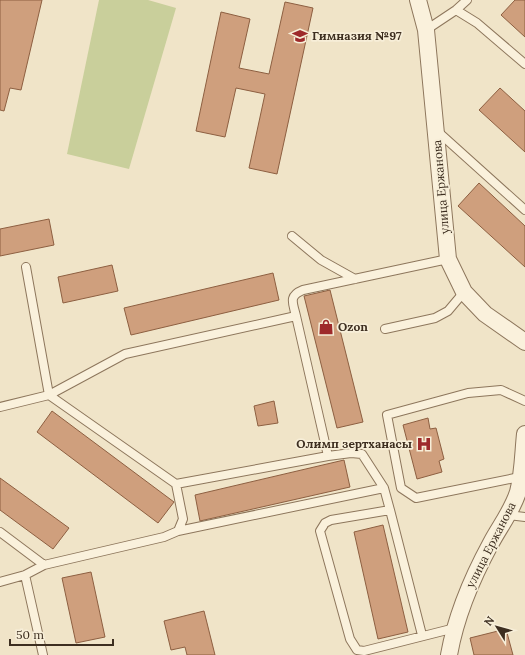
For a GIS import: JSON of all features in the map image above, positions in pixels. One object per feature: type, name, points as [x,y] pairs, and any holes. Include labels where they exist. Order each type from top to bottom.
[{"type":"street","name":"улица Ержанова","points":[[418,0],[426,30],[448,259],[464,292],[485,314],[525,342]]},
{"type":"street","name":"улица Ержанова","points":[[448,655],[457,618],[475,574],[491,542],[508,515],[518,492],[525,434]]},
{"type":"lane","points":[[426,30],[456,10],[467,0]]},
{"type":"lane","points":[[456,10],[478,23],[525,64]]},
{"type":"lane","points":[[436,130],[525,210]]},
{"type":"lane","points":[[292,236],[321,260],[355,279]]},
{"type":"lane","points":[[328,456],[296,316],[293,299],[296,294],[303,290],[448,259]]},
{"type":"lane","points":[[26,267],[49,395],[176,484],[183,519],[178,531]]},
{"type":"lane","points":[[385,329],[434,318],[448,311],[464,292]]},
{"type":"lane","points":[[0,407],[49,395],[125,354],[296,316]]},
{"type":"lane","points":[[520,477],[416,498],[401,488],[387,415],[468,393],[501,390],[525,401]]},
{"type":"lane","points":[[176,484],[328,456],[351,453],[362,454],[384,488],[422,636]]},
{"type":"lane","points":[[0,582],[25,575],[44,565],[164,537],[178,531],[384,488]]},
{"type":"lane","points":[[390,510],[331,520],[325,523],[320,530],[350,639],[357,650],[364,651],[455,628]]},
{"type":"lane","points":[[508,515],[525,517]]},
{"type":"lane","points":[[0,532],[44,565]]},
{"type":"lane","points":[[25,575],[43,655]]},
{"type":"green space","points":[[99,0],[148,0],[176,8],[129,169],[67,154]]},
{"type":"building","points":[[0,0],[42,0],[21,90],[10,88],[4,111],[0,110]]},
{"type":"building","points":[[515,0],[525,0],[525,37],[501,15]]},
{"type":"building","points":[[285,2],[313,8],[277,174],[249,168],[265,94],[236,88],[225,137],[196,131],[221,12],[250,19],[239,68],[269,74]]},
{"type":"building","points":[[500,88],[525,111],[525,152],[479,110]]},
{"type":"building","points":[[479,183],[525,226],[525,267],[458,206]]},
{"type":"building","points":[[49,219],[54,245],[0,256],[0,229]]},
{"type":"building","points":[[112,265],[118,291],[63,303],[58,277]]},
{"type":"building","points":[[273,273],[279,300],[131,335],[124,308]]},
{"type":"building","points":[[330,290],[363,422],[337,428],[304,296]]},
{"type":"building","points":[[274,401],[278,423],[258,426],[254,406]]},
{"type":"building","points":[[52,411],[174,502],[158,523],[37,432]]},
{"type":"building","name":"Олимп зертханасы","points":[[428,418],[430,429],[436,428],[444,459],[439,461],[442,472],[417,479],[403,425]]},
{"type":"building","points":[[344,460],[350,487],[200,521],[195,495]]},
{"type":"building","points":[[0,478],[69,528],[53,549],[0,510]]},
{"type":"building","points":[[383,525],[408,632],[378,639],[354,532]]},
{"type":"building","points":[[91,572],[105,637],[76,643],[62,578]]},
{"type":"building","points":[[204,611],[215,655],[187,655],[185,647],[171,650],[164,621]]},
{"type":"building","points":[[506,629],[513,655],[474,655],[470,638]]},
{"type":"place","name":"Гимназия №97","points":[[300,36]]},
{"type":"place","name":"Ozon","points":[[326,327]]},
{"type":"place","name":"Олимп зертханасы","points":[[424,444]]}]
